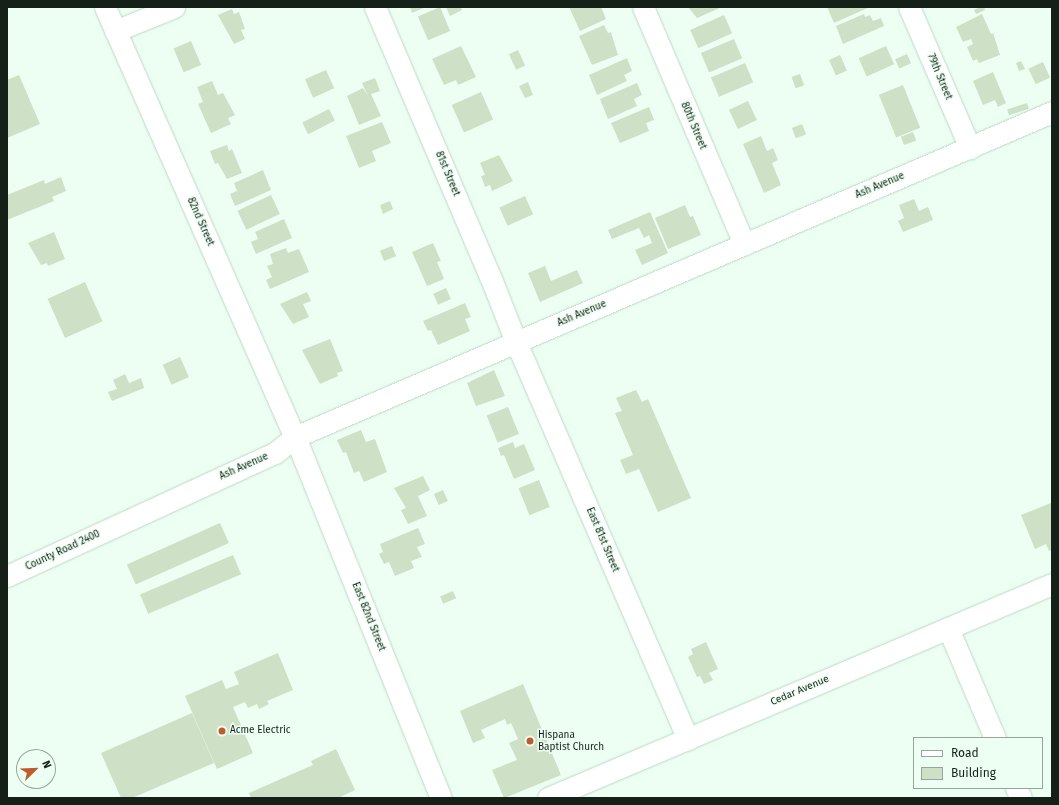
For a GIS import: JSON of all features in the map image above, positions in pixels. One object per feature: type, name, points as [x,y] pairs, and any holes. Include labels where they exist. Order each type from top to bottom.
[{"type":"street","name":"82nd Street","points":[[105,7],[295,436]]},
{"type":"street","points":[[115,32],[174,7]]},
{"type":"street","name":"81st Street","points":[[375,7],[490,276],[516,342]]},
{"type":"street","name":"80th Street","points":[[643,7],[744,244]]},
{"type":"street","name":"79th Street","points":[[909,7],[970,148]]},
{"type":"street","name":"Ash Avenue","points":[[118,525],[275,454],[295,436],[1052,112]]},
{"type":"street","name":"East 81st Street","points":[[516,342],[688,739]]},
{"type":"street","name":"East 82nd Street","points":[[295,436],[441,798]]},
{"type":"street","name":"County Road 2400","points":[[7,576],[118,525]]},
{"type":"street","name":"Cedar Avenue","points":[[548,798],[1052,584]]},
{"type":"street","points":[[948,628],[995,737]]},
{"type":"street","points":[[1016,789],[1021,798]]},
{"type":"building","points":[[410,7],[426,7],[412,13]]},
{"type":"building","points":[[440,7],[450,31],[428,40],[418,16]]},
{"type":"building","points":[[446,7],[461,7],[462,10],[450,16]]},
{"type":"building","points":[[569,7],[601,7],[606,19],[580,31]]},
{"type":"building","points":[[688,7],[722,7],[697,18]]},
{"type":"building","points":[[827,7],[870,7],[834,23]]},
{"type":"building","points":[[984,7],[985,10],[976,14],[974,10]]},
{"type":"building","points":[[232,9],[234,14],[239,12],[245,29],[241,30],[245,39],[234,44],[218,15]]},
{"type":"building","points":[[864,14],[865,17],[870,15],[873,21],[881,18],[884,26],[843,44],[836,26]]},
{"type":"building","points":[[982,14],[991,34],[993,33],[1000,55],[979,63],[977,59],[973,61],[967,47],[973,44],[971,39],[963,42],[956,27]]},
{"type":"building","points":[[724,15],[732,33],[698,48],[690,30]]},
{"type":"building","points":[[604,25],[608,33],[611,32],[618,55],[592,65],[579,36]]},
{"type":"building","points":[[734,39],[742,58],[709,72],[701,53]]},
{"type":"building","points":[[191,41],[201,65],[184,72],[174,48]]},
{"type":"building","points":[[461,46],[476,77],[458,85],[456,80],[444,85],[432,59]]},
{"type":"building","points":[[886,46],[894,64],[867,76],[859,58]]},
{"type":"building","points":[[518,50],[525,65],[516,70],[509,54]]},
{"type":"building","points":[[907,54],[911,63],[899,68],[895,59]]},
{"type":"building","points":[[840,55],[847,71],[836,75],[829,60]]},
{"type":"building","points":[[627,58],[632,71],[624,75],[627,81],[597,95],[589,75]]},
{"type":"building","points":[[1021,61],[1025,69],[1019,71],[1016,63]]},
{"type":"building","points":[[1043,62],[1050,77],[1036,84],[1028,69]]},
{"type":"building","points":[[745,63],[753,82],[719,97],[711,77]]},
{"type":"building","points":[[326,70],[334,88],[313,98],[305,79]]},
{"type":"building","points":[[993,72],[1006,103],[998,107],[995,100],[983,105],[973,81]]},
{"type":"building","points":[[800,74],[804,85],[796,88],[792,77]]},
{"type":"building","points":[[19,75],[40,124],[7,138],[7,80]]},
{"type":"building","points":[[375,78],[380,91],[371,94],[381,116],[359,125],[347,96],[363,88],[368,96],[362,83]]},
{"type":"building","points":[[212,81],[218,95],[223,93],[235,115],[228,118],[231,124],[211,133],[198,104],[203,102],[197,87]]},
{"type":"building","points":[[528,82],[533,95],[525,98],[519,86]]},
{"type":"building","points":[[637,83],[642,95],[634,99],[637,106],[608,119],[600,99]]},
{"type":"building","points":[[903,85],[920,128],[896,137],[879,95]]},
{"type":"building","points":[[481,92],[493,119],[464,132],[452,105]]},
{"type":"building","points":[[748,101],[757,120],[738,129],[729,110]]},
{"type":"building","points":[[1027,103],[1029,109],[1009,115],[1007,109]]},
{"type":"building","points":[[649,107],[654,120],[646,123],[649,131],[620,143],[611,123]]},
{"type":"building","points":[[329,109],[335,121],[308,134],[302,123]]},
{"type":"building","points":[[382,122],[391,143],[372,151],[376,161],[359,168],[346,136]]},
{"type":"building","points":[[802,124],[806,134],[796,138],[792,128]]},
{"type":"building","points":[[913,132],[916,140],[904,145],[901,137]]},
{"type":"building","points":[[761,136],[767,151],[773,148],[778,160],[772,163],[781,185],[764,193],[743,144]]},
{"type":"building","points":[[227,145],[229,151],[232,149],[242,173],[227,179],[218,163],[215,164],[210,151]]},
{"type":"building","points":[[499,155],[513,181],[492,191],[490,185],[485,187],[481,176],[485,175],[480,163]]},
{"type":"building","points":[[263,170],[271,190],[235,206],[230,194],[237,191],[234,183]]},
{"type":"building","points":[[61,177],[66,191],[52,197],[54,201],[7,220],[7,195],[44,180],[45,184]]},
{"type":"building","points":[[271,195],[280,214],[246,230],[237,211]]},
{"type":"building","points":[[525,196],[533,214],[508,226],[499,207]]},
{"type":"building","points":[[914,199],[919,211],[928,207],[933,220],[903,232],[898,221],[904,218],[899,205]]},
{"type":"building","points":[[390,201],[393,209],[383,214],[380,205]]},
{"type":"building","points":[[685,205],[690,217],[693,216],[701,235],[668,249],[655,218]]},
{"type":"building","points":[[650,212],[668,253],[642,265],[635,250],[652,243],[649,235],[644,238],[639,228],[612,239],[608,230]]},
{"type":"building","points":[[284,219],[292,238],[256,254],[251,242],[258,239],[255,232]]},
{"type":"building","points":[[54,232],[65,259],[48,266],[47,263],[41,265],[28,243]]},
{"type":"building","points":[[433,243],[441,261],[437,262],[444,279],[427,286],[412,252]]},
{"type":"building","points":[[392,246],[396,256],[384,261],[380,251]]},
{"type":"building","points":[[286,248],[288,253],[299,249],[309,272],[270,289],[266,280],[272,277],[267,266],[273,264],[270,254]]},
{"type":"building","points":[[545,266],[551,281],[577,270],[583,283],[540,302],[528,273]]},
{"type":"building","points":[[85,282],[102,321],[65,338],[48,299]]},
{"type":"building","points":[[446,288],[451,299],[438,305],[433,294]]},
{"type":"building","points":[[307,292],[311,301],[303,304],[309,317],[293,324],[280,304]]},
{"type":"building","points":[[465,303],[471,317],[465,319],[470,331],[438,345],[431,330],[428,331],[423,321]]},
{"type":"building","points":[[330,339],[343,371],[337,373],[338,376],[320,384],[302,350]]},
{"type":"building","points":[[180,357],[189,377],[172,385],[163,365]]},
{"type":"building","points":[[494,370],[505,396],[476,406],[467,383]]},
{"type":"building","points":[[125,374],[129,383],[141,378],[144,388],[112,401],[108,392],[117,389],[113,380]]},
{"type":"building","points":[[636,390],[642,402],[648,399],[691,498],[658,512],[639,469],[626,474],[620,460],[633,455],[615,413],[622,411],[616,398]]},
{"type":"building","points":[[508,407],[519,434],[498,443],[487,416]]},
{"type":"building","points":[[361,430],[366,442],[375,439],[387,472],[364,482],[359,471],[354,473],[346,452],[343,453],[337,440]]},
{"type":"building","points":[[513,442],[515,448],[524,444],[535,470],[514,479],[504,455],[501,456],[498,448]]},
{"type":"building","points":[[423,476],[430,490],[418,496],[427,516],[408,524],[401,510],[406,508],[394,488]]},
{"type":"building","points":[[539,480],[550,507],[529,515],[519,488]]},
{"type":"building","points":[[443,490],[448,501],[439,505],[434,494]]},
{"type":"building","points":[[1051,503],[1052,550],[1049,551],[1046,544],[1035,549],[1021,515]]},
{"type":"building","points":[[220,523],[229,543],[136,585],[127,564]]},
{"type":"building","points":[[418,528],[425,544],[417,547],[422,557],[411,561],[414,568],[395,576],[389,562],[384,564],[379,554],[383,552],[380,544]]},
{"type":"building","points":[[233,555],[241,574],[148,614],[140,594]]},
{"type":"building","points":[[453,591],[456,598],[443,604],[440,596]]},
{"type":"building","points":[[706,642],[718,669],[709,673],[713,680],[704,684],[700,676],[697,677],[688,657],[693,654],[691,649]]},
{"type":"building","name":"Acme Electric","points":[[278,653],[293,690],[267,701],[269,704],[259,709],[257,704],[248,708],[245,702],[233,707],[253,753],[217,769],[185,696],[222,680],[226,689],[239,684],[234,672]]},
{"type":"building","name":"Hispana Baptist Church","points":[[523,684],[561,775],[504,798],[492,770],[517,760],[509,743],[518,739],[511,723],[507,725],[505,719],[481,730],[485,738],[473,743],[460,711]]},
{"type":"building","points":[[192,713],[214,763],[132,798],[121,798],[101,753]]},
{"type":"building","points":[[336,749],[355,790],[338,798],[251,798],[249,793],[313,765],[311,761]]},
{"type":"place","name":"Acme Electric","points":[[222,731]]},
{"type":"place","name":"Hispana Baptist Church","points":[[530,741]]}]
